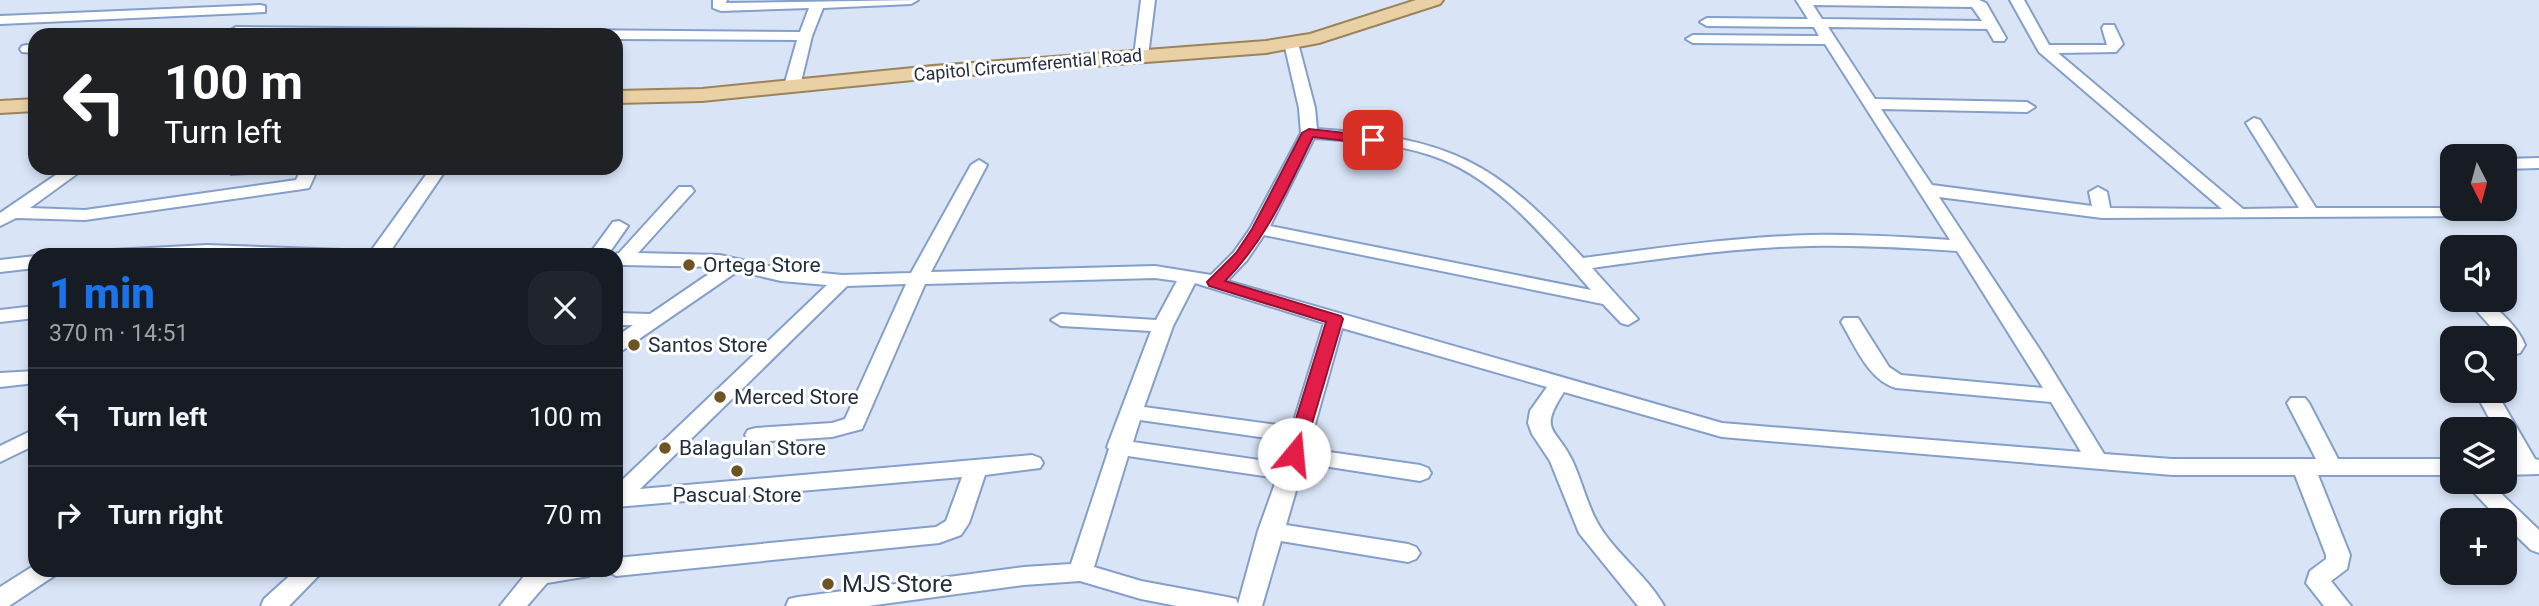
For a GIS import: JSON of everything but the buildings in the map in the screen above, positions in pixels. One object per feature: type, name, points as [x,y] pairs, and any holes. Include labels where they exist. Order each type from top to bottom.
[{"type":"main road","name":"Capitol Circumferential Road","points":[[623,97],[667,97],[1291,43],[1324,36],[1434,0]]},
{"type":"main road","points":[[0,107],[28,105]]},
{"type":"street","points":[[720,0],[718,5],[726,7],[817,6],[911,0]]},
{"type":"street","points":[[1141,56],[1148,0]]},
{"type":"street","points":[[1804,0],[2097,460]]},
{"type":"street","points":[[1707,22],[1995,32],[1981,6],[1972,3],[1804,0]]},
{"type":"street","points":[[2017,0],[2043,49],[2239,214]]},
{"type":"street","points":[[0,20],[265,5]]},
{"type":"street","points":[[240,28],[265,5]]},
{"type":"street","points":[[792,86],[804,36],[817,6]]},
{"type":"street","points":[[1745,23],[1754,38]]},
{"type":"street","points":[[2043,49],[2110,49],[2116,44],[2109,28]]},
{"type":"street","points":[[623,35],[804,36]]},
{"type":"street","points":[[1693,39],[1829,40]]},
{"type":"street","points":[[1215,282],[1241,256],[1259,229],[1309,133],[1307,108],[1291,43]]},
{"type":"street","points":[[1871,104],[2027,107]]},
{"type":"street","points":[[2254,123],[2310,212]]},
{"type":"street","points":[[1309,133],[1373,140],[1454,158],[1505,189],[1628,319]]},
{"type":"street","points":[[2517,164],[2539,163]]},
{"type":"street","points":[[756,435],[832,430],[854,424],[918,278],[979,165]]},
{"type":"street","points":[[6,217],[67,175]]},
{"type":"street","points":[[6,217],[85,215],[253,192],[303,184],[307,175]]},
{"type":"street","points":[[383,248],[434,175]]},
{"type":"street","points":[[1927,190],[2102,213],[2440,211]]},
{"type":"street","points":[[623,255],[685,191]]},
{"type":"street","points":[[2098,192],[2102,213]]},
{"type":"street","points":[[603,248],[619,226]]},
{"type":"street","points":[[1259,229],[1608,299]]},
{"type":"street","points":[[1576,265],[1790,240],[1962,246]]},
{"type":"street","points":[[623,258],[737,263],[781,275],[842,281],[1138,272],[1190,276],[1722,430],[2172,467],[2440,467]]},
{"type":"street","points":[[0,265],[28,263]]},
{"type":"street","points":[[623,341],[737,263]]},
{"type":"street","points":[[1080,572],[1118,447],[1163,326],[1190,276]]},
{"type":"street","points":[[623,492],[842,281]]},
{"type":"street","points":[[2488,312],[2501,326]]},
{"type":"street","points":[[0,316],[28,313]]},
{"type":"street","points":[[623,319],[654,320]]},
{"type":"street","points":[[1250,606],[1270,531],[1335,319]]},
{"type":"street","points":[[1061,320],[1163,326]]},
{"type":"street","points":[[1851,322],[1881,371],[1896,381],[2058,396]]},
{"type":"street","points":[[0,380],[28,378]]},
{"type":"street","points":[[1559,384],[1541,411],[1539,423],[1543,434],[1561,460],[1587,527],[1653,606]]},
{"type":"street","points":[[2298,403],[2330,466]]},
{"type":"street","points":[[2492,403],[2533,467]]},
{"type":"street","points":[[1132,412],[1294,454],[1420,473]]},
{"type":"street","points":[[0,455],[28,440]]},
{"type":"street","points":[[1118,447],[1294,454]]},
{"type":"street","points":[[623,498],[1031,463]]},
{"type":"street","points":[[2303,466],[2339,555],[2338,563],[2319,576],[2318,583],[2339,606]]},
{"type":"street","points":[[623,566],[939,535],[953,529],[957,523],[976,468]]},
{"type":"street","points":[[2487,494],[2539,544]]},
{"type":"street","points":[[1270,531],[1408,553]]},
{"type":"street","points":[[798,606],[1024,576],[1080,572],[1138,598],[1227,606]]},
{"type":"street","points":[[0,599],[34,577]]},
{"type":"street","points":[[273,606],[304,577]]},
{"type":"street","points":[[512,606],[538,577]]},
{"type":"place","name":"Ortega Store","points":[[689,265]]},
{"type":"place","name":"Santos Store","points":[[634,345]]},
{"type":"place","name":"Merced Store","points":[[720,397]]},
{"type":"place","name":"Balagulan Store","points":[[665,448]]},
{"type":"place","name":"Pascual Store","points":[[737,471]]},
{"type":"place","name":"MJS Store","points":[[828,584]]},
{"type":"route","points":[[1294,454],[1335,319],[1243,293],[1215,282],[1241,256],[1259,229],[1309,133],[1373,140]]}]
